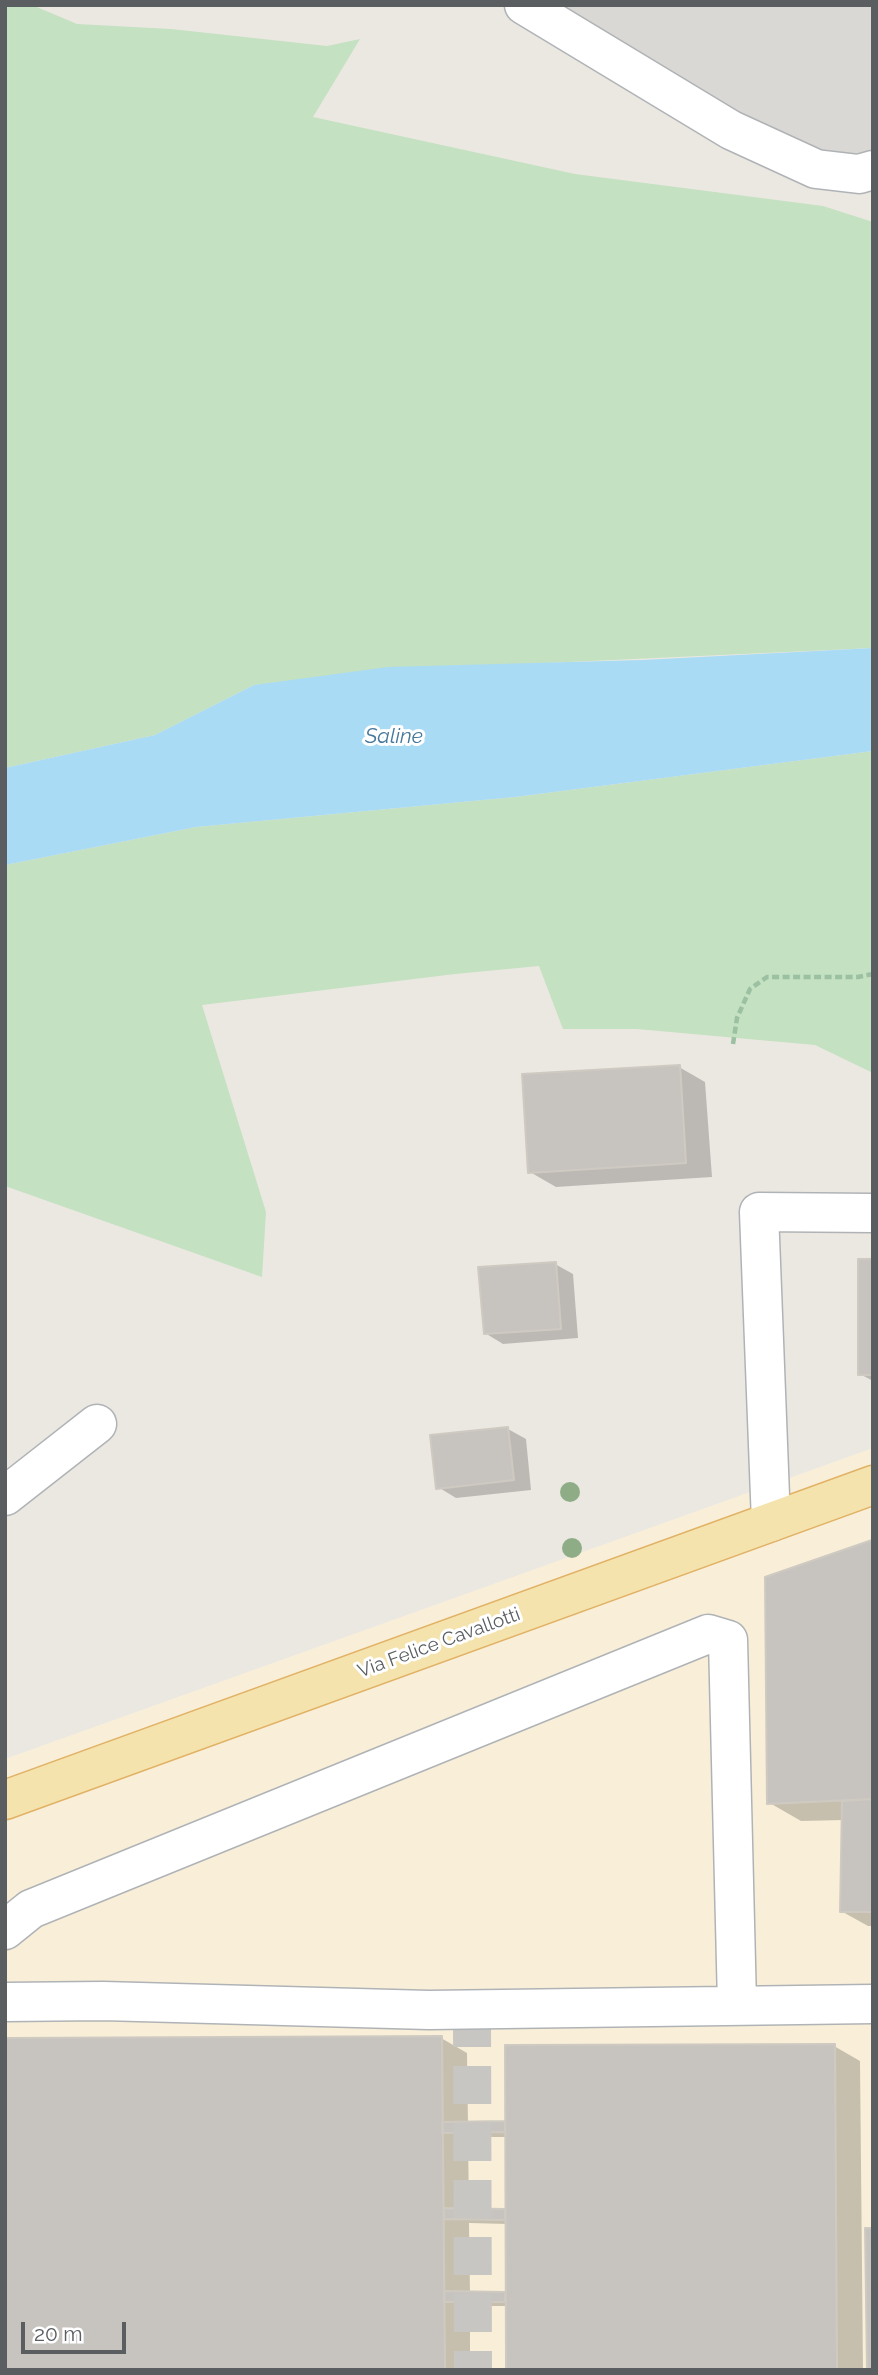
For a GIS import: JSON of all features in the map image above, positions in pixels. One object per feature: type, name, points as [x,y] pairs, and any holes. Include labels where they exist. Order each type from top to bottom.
[{"type":"main road","name":"Via Felice Cavallotti","points":[[5,1800],[873,1485]]},
{"type":"lane","points":[[524,5],[731,130],[816,169],[859,174],[873,170]]},
{"type":"lane","points":[[771,1522],[759,1212],[873,1213]]},
{"type":"lane","points":[[5,1496],[97,1424]]},
{"type":"lane","points":[[5,1930],[32,1909],[708,1634],[728,1640],[737,2004]]},
{"type":"lane","points":[[5,2002],[429,2010],[873,2004]]},
{"type":"path","points":[[733,1044],[737,1018],[750,989],[767,977],[858,977],[873,974]]},
{"type":"shaded area","points":[[544,5],[873,5],[873,157],[857,159],[788,145]]},
{"type":"shaded area","points":[[873,1448],[873,2370],[5,2370],[5,1759]]},
{"type":"green space","points":[[5,5],[32,5],[77,24],[171,29],[327,46],[360,39],[313,117],[575,174],[823,206],[873,222],[873,648],[526,664],[254,685],[155,735],[5,768]]},
{"type":"green space","points":[[873,751],[873,1073],[815,1045],[637,1029],[563,1029],[539,966],[202,1005],[266,1212],[262,1277],[5,1186],[5,865],[196,827],[515,797]]},
{"type":"water","name":"Saline","points":[[873,648],[873,751],[515,797],[196,827],[5,865],[5,768],[155,735],[254,685],[388,667],[642,660]]},
{"type":"building","points":[[680,1065],[686,1163],[528,1173],[522,1074]]},
{"type":"building","points":[[858,1259],[873,1259],[873,1375],[858,1375]]},
{"type":"building","points":[[556,1262],[561,1329],[484,1334],[478,1267]]},
{"type":"building","points":[[508,1427],[514,1480],[436,1489],[430,1435]]},
{"type":"building","points":[[873,1537],[873,1799],[767,1804],[765,1577],[872,1540]]},
{"type":"building","points":[[873,1799],[873,1912],[840,1912],[842,1801]]},
{"type":"building","points":[[442,2036],[445,2370],[5,2370],[5,2038]]},
{"type":"building","points":[[835,2044],[837,2370],[506,2370],[505,2045]]},
{"type":"building","points":[[505,2121],[505,2132],[442,2133],[442,2122]]},
{"type":"building","points":[[444,2208],[505,2209],[505,2220],[444,2219]]},
{"type":"building","points":[[865,2228],[873,2228],[873,2370],[867,2370]]},
{"type":"building","points":[[444,2291],[505,2292],[505,2302],[444,2302]]},
{"type":"tunnel","points":[[472,2009],[473,2370]]}]
